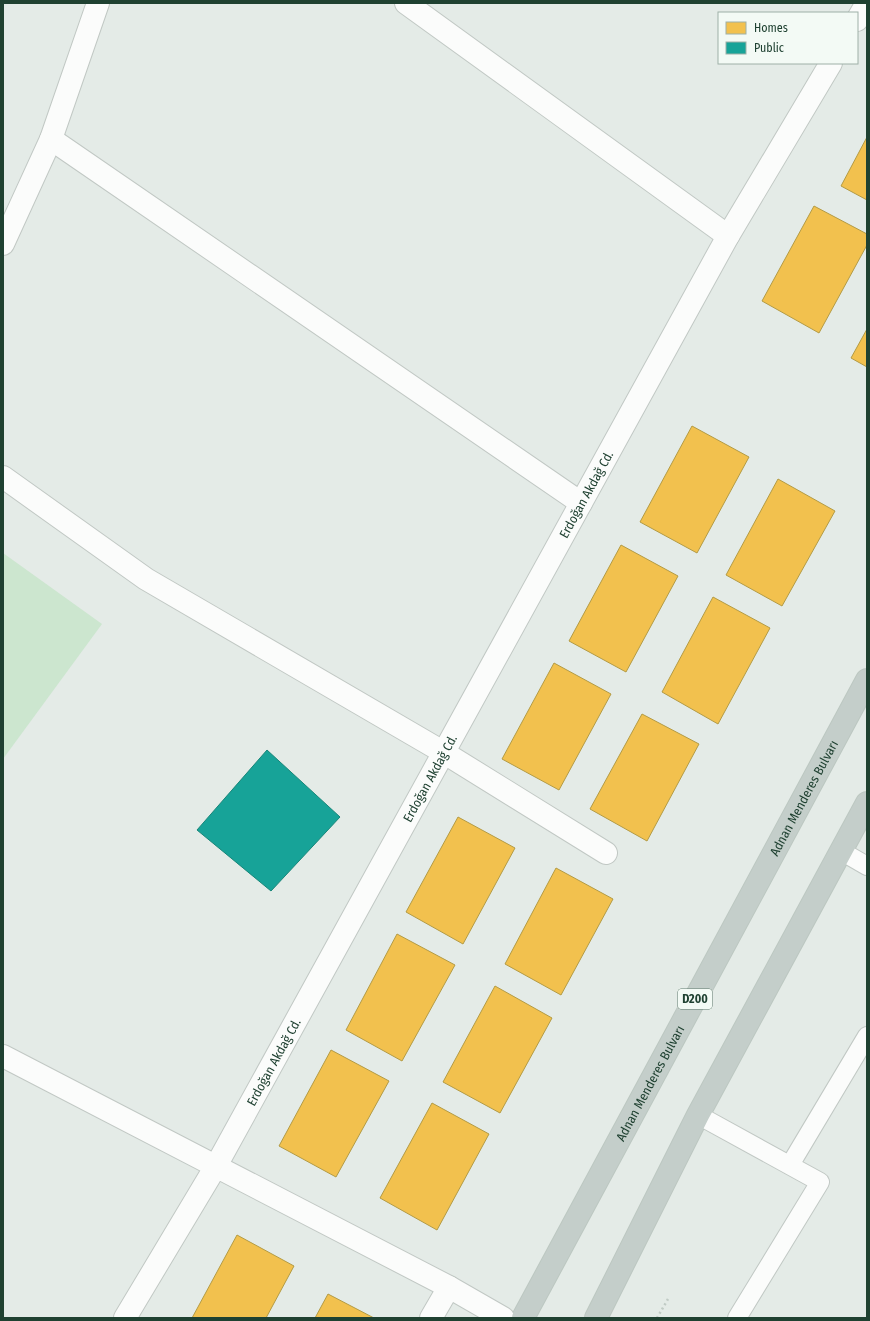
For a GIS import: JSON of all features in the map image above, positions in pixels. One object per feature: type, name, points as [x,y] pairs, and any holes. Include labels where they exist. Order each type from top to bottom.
[{"type":"highway","name":"Adnan Menderes Bulvarı","points":[[523,1318],[867,680]]},
{"type":"highway","points":[[596,1318],[698,1116],[867,803]]},
{"type":"street","points":[[3,244],[51,139],[98,3]]},
{"type":"street","points":[[406,3],[728,236]]},
{"type":"street","name":"Erdoğan Akdağ Cd.","points":[[125,1318],[216,1166],[728,236],[830,64]]},
{"type":"street","points":[[51,139],[581,503]]},
{"type":"street","points":[[3,477],[146,578],[443,752],[606,853]]},
{"type":"street","points":[[3,1056],[449,1287],[503,1318]]},
{"type":"street","points":[[431,1318],[449,1287]]},
{"type":"lane","points":[[841,851],[867,866]]},
{"type":"lane","points":[[790,1165],[867,1036]]},
{"type":"lane","points":[[698,1116],[820,1182],[737,1318]]},
{"type":"path","points":[[657,1318],[668,1299]]},
{"type":"green space","points":[[3,553],[102,624],[3,759]]},
{"type":"building: Homes","points":[[867,137],[867,200],[841,186]]},
{"type":"building: Homes","points":[[814,206],[867,234],[867,245],[819,333],[762,301]]},
{"type":"building: Homes","points":[[867,329],[867,367],[851,358]]},
{"type":"building: Homes","points":[[692,426],[749,457],[697,553],[640,522]]},
{"type":"building: Homes","points":[[778,479],[835,511],[782,606],[726,575]]},
{"type":"building: Homes","points":[[621,545],[678,576],[626,672],[569,641]]},
{"type":"building: Homes","points":[[713,597],[770,628],[718,724],[662,692]]},
{"type":"building: Homes","points":[[554,663],[611,694],[559,790],[502,759]]},
{"type":"building: Homes","points":[[642,714],[699,744],[647,841],[590,809]]},
{"type":"building: Homes","points":[[458,817],[515,848],[463,944],[406,912]]},
{"type":"building: Homes","points":[[556,868],[613,899],[561,995],[505,964]]},
{"type":"building: Homes","points":[[397,934],[455,965],[402,1061],[346,1030]]},
{"type":"building: Homes","points":[[495,986],[552,1018],[500,1113],[443,1082]]},
{"type":"building: Homes","points":[[331,1050],[389,1081],[336,1177],[279,1146]]},
{"type":"building: Homes","points":[[432,1103],[489,1134],[437,1230],[380,1198]]},
{"type":"building: Homes","points":[[237,1235],[294,1266],[266,1318],[192,1318]]},
{"type":"building: Homes","points":[[328,1294],[374,1318],[315,1318]]},
{"type":"building: Public","points":[[267,750],[340,817],[271,891],[197,830]]}]
